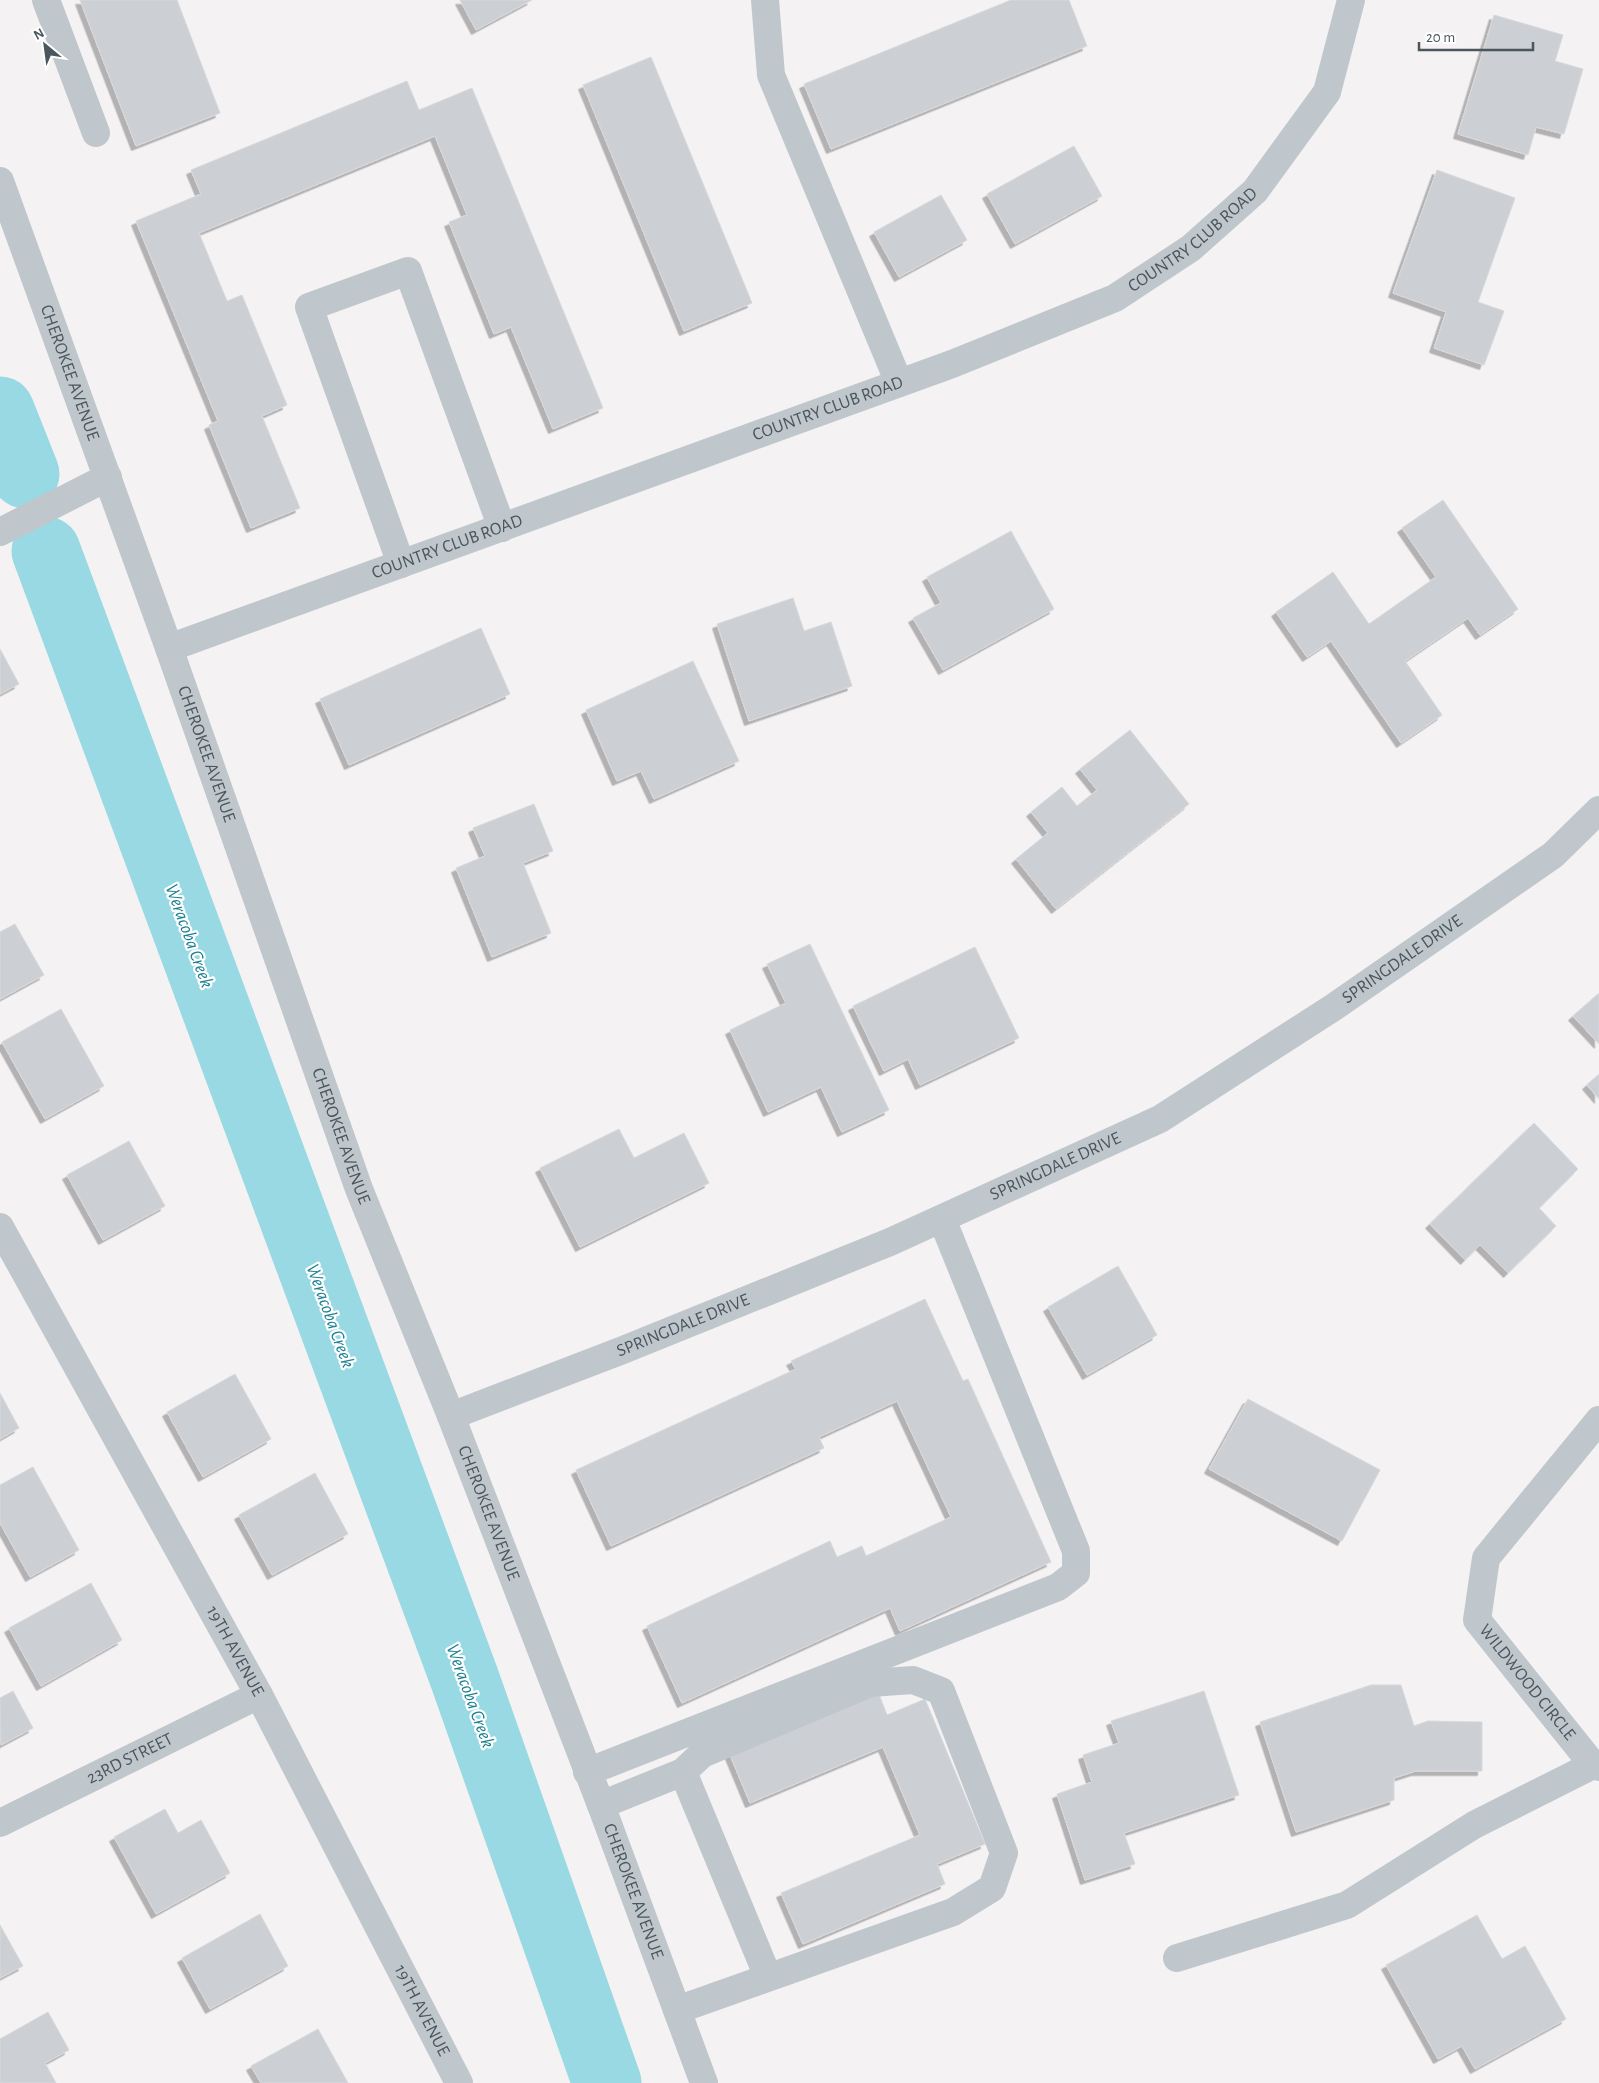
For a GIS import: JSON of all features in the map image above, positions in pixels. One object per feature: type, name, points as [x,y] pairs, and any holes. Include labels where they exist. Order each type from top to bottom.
[{"type":"street","points":[[46,0],[96,133]]},
{"type":"street","points":[[765,0],[771,75],[899,383]]},
{"type":"street","name":"COUNTRY CLUB ROAD","points":[[169,648],[952,364],[1115,298],[1191,248],[1255,192],[1327,92],[1351,0]]},
{"type":"street","name":"CHEROKEE AVENUE","points":[[0,181],[169,648],[359,1189],[451,1416],[704,2083]]},
{"type":"street","points":[[401,564],[309,307],[408,270],[502,528]]},
{"type":"street","points":[[0,532],[108,477]]},
{"type":"street","name":"SPRINGDALE DRIVE","points":[[451,1416],[623,1350],[890,1242],[1160,1119],[1334,1007],[1553,855],[1599,810]]},
{"type":"street","points":[[587,1772],[1058,1587],[1076,1573],[1076,1551],[942,1219]]},
{"type":"street","name":"19TH AVENUE","points":[[0,1227],[259,1695],[458,2083]]},
{"type":"street","name":"WILDWOOD CIRCLE","points":[[1596,1766],[1477,1620],[1486,1558],[1599,1420]]},
{"type":"street","points":[[600,1806],[682,1772],[702,1754],[870,1684],[913,1680],[941,1691],[1004,1853],[992,1888],[953,1912],[676,2010]]},
{"type":"street","name":"23RD STREET","points":[[0,1823],[259,1695]]},
{"type":"street","points":[[1177,1958],[1346,1905],[1474,1824],[1596,1766]]},
{"type":"street","points":[[682,1772],[768,1977]]},
{"type":"building","points":[[80,0],[177,0],[220,113],[136,146]]},
{"type":"building","points":[[460,0],[532,0],[476,30]]},
{"type":"building","points":[[1011,0],[1069,0],[1087,46],[831,149],[804,84]]},
{"type":"building","points":[[1494,15],[1563,35],[1555,61],[1583,69],[1564,134],[1536,127],[1528,155],[1458,134]]},
{"type":"building","points":[[651,57],[752,303],[684,331],[583,85]]},
{"type":"building","points":[[407,81],[419,110],[472,88],[603,408],[553,429],[511,327],[494,334],[449,222],[467,215],[435,136],[199,233],[227,301],[242,295],[287,405],[262,416],[300,508],[251,528],[209,425],[218,421],[136,221],[201,194],[191,170]]},
{"type":"building","points":[[1074,146],[1102,196],[1015,244],[987,194]]},
{"type":"building","points":[[1437,170],[1515,198],[1478,302],[1504,311],[1484,365],[1434,348],[1446,312],[1393,293]]},
{"type":"building","points":[[941,195],[967,240],[899,277],[874,232]]},
{"type":"building","points":[[1443,500],[1518,609],[1480,635],[1468,618],[1405,661],[1442,715],[1401,743],[1331,641],[1307,657],[1276,612],[1333,572],[1369,624],[1436,577],[1402,528]]},
{"type":"building","points":[[1011,531],[1054,609],[943,670],[913,618],[941,603],[927,577]]},
{"type":"building","points":[[793,598],[804,631],[831,622],[852,686],[749,721],[717,624]]},
{"type":"building","points":[[481,628],[510,694],[349,765],[320,699]]},
{"type":"building","points":[[0,649],[19,684],[0,694]]},
{"type":"building","points":[[693,661],[739,761],[654,799],[641,771],[617,781],[586,710]]},
{"type":"building","points":[[1130,730],[1189,804],[1056,909],[1016,859],[1048,833],[1031,812],[1062,787],[1077,806],[1097,790],[1080,769]]},
{"type":"building","points":[[534,804],[553,851],[523,863],[551,933],[492,957],[456,868],[485,856],[473,828]]},
{"type":"building","points":[[15,924],[44,975],[0,999],[0,932]]},
{"type":"building","points":[[810,944],[889,1110],[842,1132],[821,1087],[768,1112],[730,1030],[786,1003],[767,964]]},
{"type":"building","points":[[975,947],[1019,1038],[920,1085],[908,1059],[884,1071],[853,1006]]},
{"type":"building","points":[[1599,993],[1599,1044],[1573,1016]]},
{"type":"building","points":[[61,1009],[104,1086],[45,1119],[2,1042]]},
{"type":"building","points":[[1599,1074],[1599,1099],[1587,1085]]},
{"type":"building","points":[[1534,1123],[1578,1169],[1539,1208],[1556,1226],[1508,1273],[1480,1245],[1465,1260],[1430,1224]]},
{"type":"building","points":[[619,1129],[634,1158],[684,1133],[709,1183],[580,1247],[540,1168]]},
{"type":"building","points":[[129,1141],[165,1206],[103,1240],[67,1175]]},
{"type":"building","points":[[1118,1266],[1157,1335],[1087,1375],[1048,1307]]},
{"type":"building","points":[[925,1299],[963,1381],[968,1379],[1051,1562],[900,1631],[890,1608],[682,1703],[647,1626],[830,1541],[837,1557],[862,1546],[866,1556],[951,1517],[897,1401],[819,1437],[824,1448],[611,1546],[576,1470],[796,1369],[791,1361]]},
{"type":"building","points":[[235,1374],[271,1439],[203,1477],[167,1412]]},
{"type":"building","points":[[0,1393],[19,1428],[0,1439]]},
{"type":"building","points":[[1248,1399],[1380,1470],[1342,1541],[1209,1469]]},
{"type":"building","points":[[33,1467],[79,1550],[30,1577],[0,1523],[0,1485]]},
{"type":"building","points":[[315,1473],[348,1534],[272,1575],[239,1515]]},
{"type":"building","points":[[91,1583],[122,1640],[41,1686],[9,1628]]},
{"type":"building","points":[[1371,1685],[1401,1685],[1414,1726],[1428,1721],[1482,1722],[1482,1771],[1416,1771],[1394,1778],[1394,1800],[1296,1832],[1260,1722]]},
{"type":"building","points":[[877,1689],[887,1715],[925,1699],[985,1844],[937,1864],[945,1884],[803,1944],[781,1893],[920,1835],[883,1747],[750,1803],[728,1750]]},
{"type":"building","points":[[13,1691],[33,1728],[1,1745],[0,1698]]},
{"type":"building","points":[[1204,1691],[1239,1795],[1124,1833],[1135,1864],[1085,1880],[1057,1794],[1092,1782],[1083,1755],[1119,1743],[1111,1721]]},
{"type":"building","points":[[165,1809],[178,1833],[201,1820],[230,1873],[156,1914],[114,1837]]},
{"type":"building","points":[[260,1914],[288,1966],[210,2009],[182,1958]]},
{"type":"building","points":[[1477,1915],[1502,1959],[1525,1946],[1566,2019],[1475,2069],[1462,2046],[1438,2059],[1386,1965]]},
{"type":"building","points":[[0,1925],[23,1966],[0,1978]]},
{"type":"building","points":[[48,2012],[69,2050],[45,2063],[56,2083],[0,2083],[0,2039]]},
{"type":"building","points":[[318,2029],[348,2083],[261,2083],[251,2066]]},
{"type":"waterway","name":"Weracoba Creek","points":[[0,411],[25,474]]},
{"type":"waterway","name":"Weracoba Creek","points":[[46,551],[464,1677],[607,2083]]}]
